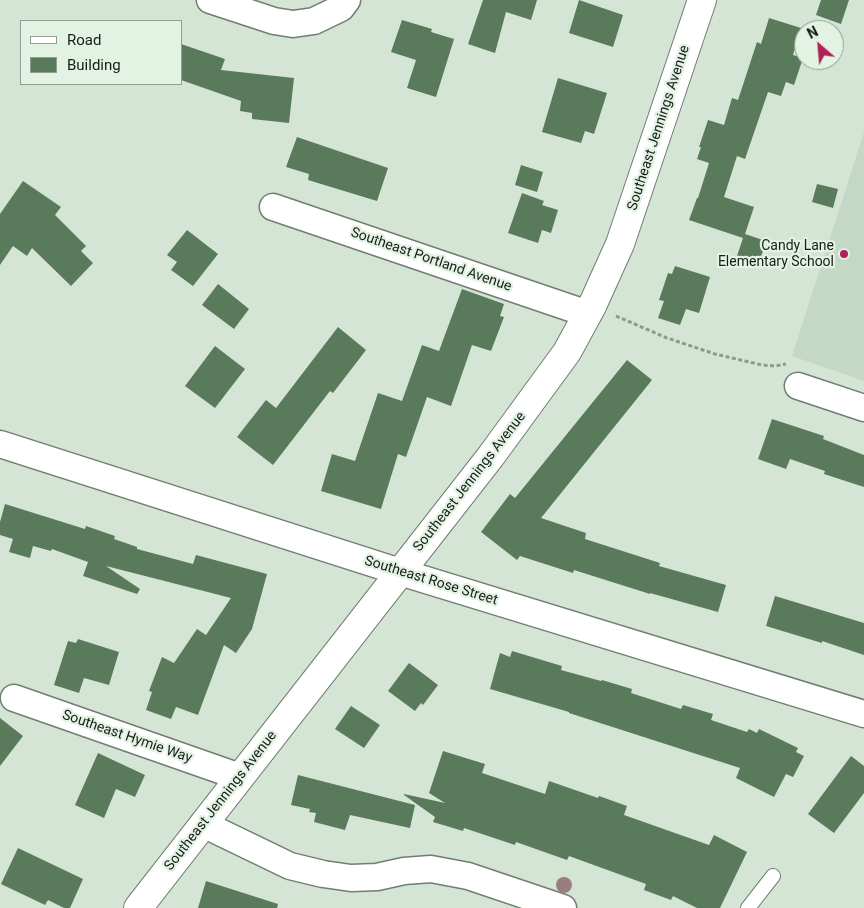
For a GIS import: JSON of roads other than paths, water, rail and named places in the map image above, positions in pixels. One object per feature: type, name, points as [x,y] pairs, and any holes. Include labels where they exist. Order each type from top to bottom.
[{"type":"main road","name":"Southeast Jennings Avenue","points":[[138,908],[491,456],[567,352],[590,310],[616,253],[702,0]]},
{"type":"street","points":[[210,0],[274,21],[293,24],[314,22],[341,8],[347,0]]},
{"type":"street","name":"Southeast Portland Avenue","points":[[273,207],[590,310]]},
{"type":"street","points":[[798,386],[864,408]]},
{"type":"street","name":"Southeast Rose Street","points":[[0,444],[400,572],[864,714]]},
{"type":"street","name":"Southeast Hymie Way","points":[[14,698],[240,776]]},
{"type":"street","points":[[203,824],[290,866],[323,874],[351,878],[377,877],[404,871],[431,869],[468,876],[523,902],[563,908]]},
{"type":"lane","points":[[748,908],[773,876]]},
{"type":"place","name":"Candy Lane Elementary School","points":[[844,254]]}]
